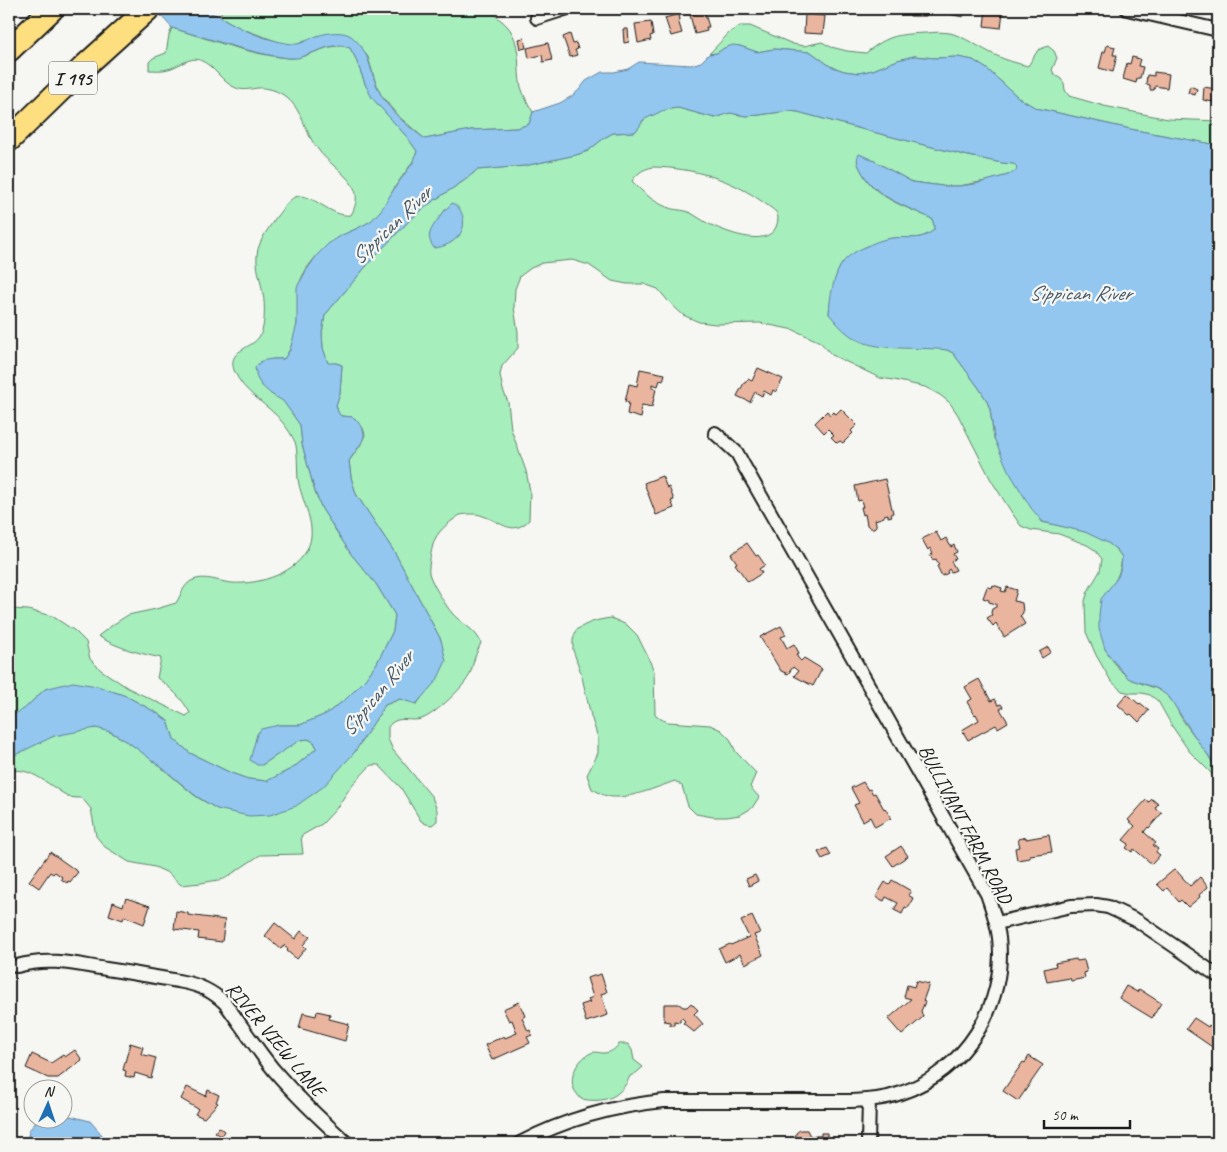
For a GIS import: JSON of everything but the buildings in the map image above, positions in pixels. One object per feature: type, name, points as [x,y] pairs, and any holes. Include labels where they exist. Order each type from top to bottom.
[{"type":"highway","points":[[9,50],[52,9]]},
{"type":"highway","name":"I 195","points":[[9,140],[144,12]]},
{"type":"street","points":[[537,18],[565,9]]},
{"type":"street","points":[[1127,9],[1218,30]]},
{"type":"street","name":"BULLIVANT FARM ROAD","points":[[520,1143],[559,1124],[610,1109],[637,1104],[664,1101],[869,1100],[901,1093],[931,1079],[957,1059],[977,1033],[988,1011],[996,988],[1000,955],[997,923],[980,880],[737,454],[715,433]]},
{"type":"street","points":[[997,923],[1071,906],[1096,905],[1119,912],[1138,922],[1218,976]]},
{"type":"street","name":"RIVER VIEW LANE","points":[[17,966],[42,961],[68,963],[183,982],[210,990],[225,1003],[282,1080],[347,1143]]},
{"type":"street","points":[[868,1143],[869,1100]]},
{"type":"green space","points":[[221,9],[487,9],[507,26],[515,40],[521,87],[533,112],[529,124],[517,128],[471,130],[425,139],[397,115],[381,95],[368,57],[356,41],[305,41],[296,45],[281,43],[240,28],[221,17]]},
{"type":"green space","points":[[740,26],[750,26],[793,44],[804,46],[822,42],[831,47],[847,51],[866,53],[881,42],[901,35],[950,33],[999,57],[1028,66],[1038,50],[1048,46],[1054,51],[1057,58],[1052,70],[1064,83],[1065,90],[1069,96],[1104,106],[1168,119],[1218,121],[1218,145],[1135,130],[1036,108],[1019,98],[987,69],[973,60],[958,57],[935,58],[914,56],[859,73],[844,71],[830,66],[811,52],[774,49],[757,52],[740,46],[724,48],[717,53],[709,54],[730,32]]},
{"type":"green space","points":[[172,28],[243,50],[287,58],[303,56],[334,46],[350,48],[366,86],[378,104],[417,151],[382,209],[375,217],[368,223],[343,235],[328,245],[307,268],[302,276],[298,290],[298,315],[293,342],[284,359],[272,359],[271,394],[283,400],[300,425],[302,444],[315,492],[322,509],[351,554],[376,584],[395,615],[393,631],[377,663],[364,681],[346,699],[326,714],[300,725],[279,725],[262,765],[299,740],[308,739],[314,742],[317,748],[293,768],[267,781],[248,779],[231,773],[190,753],[174,739],[168,721],[157,713],[126,696],[97,686],[45,689],[24,709],[9,717],[9,610],[28,610],[52,616],[75,631],[86,642],[90,659],[101,670],[128,688],[186,716],[190,713],[180,698],[157,678],[161,658],[120,647],[98,636],[128,615],[176,603],[186,585],[196,579],[206,578],[243,583],[254,582],[277,575],[297,563],[304,555],[311,537],[310,521],[298,479],[295,442],[288,429],[277,416],[243,386],[234,370],[233,363],[237,354],[255,341],[261,334],[264,303],[257,256],[261,240],[274,220],[290,200],[301,196],[315,201],[336,213],[351,215],[356,203],[355,190],[348,179],[317,148],[292,102],[280,93],[265,88],[244,90],[236,88],[226,82],[205,63],[196,59],[166,70],[149,70],[149,62],[153,58],[166,53]]},
{"type":"green space","points":[[678,108],[715,118],[730,113],[746,116],[789,111],[798,112],[964,155],[1014,164],[1017,167],[1016,171],[1008,175],[991,180],[959,186],[943,186],[912,182],[869,158],[857,162],[864,176],[873,187],[888,199],[932,219],[934,230],[924,236],[914,238],[886,239],[846,259],[838,271],[829,314],[887,347],[938,348],[953,353],[986,399],[990,409],[994,438],[1042,522],[1086,532],[1115,548],[1122,557],[1117,577],[1113,584],[1105,649],[1117,666],[1129,678],[1160,690],[1170,698],[1215,767],[1218,767],[1218,783],[1189,751],[1158,701],[1150,695],[1122,691],[1111,681],[1096,655],[1086,632],[1085,601],[1088,591],[1100,571],[1102,559],[1095,550],[1087,545],[1059,534],[1031,530],[1021,526],[991,480],[950,403],[925,387],[880,378],[832,355],[820,342],[794,330],[760,323],[716,324],[699,322],[683,315],[658,289],[644,284],[627,284],[612,281],[589,265],[572,260],[542,263],[520,276],[515,289],[514,307],[518,332],[518,348],[502,366],[500,375],[508,402],[511,429],[526,471],[530,491],[529,520],[523,525],[512,528],[480,515],[460,515],[440,532],[433,546],[429,573],[433,582],[452,613],[476,634],[481,643],[470,674],[466,681],[442,706],[429,715],[419,720],[396,721],[388,727],[388,739],[393,750],[432,797],[437,810],[437,821],[432,825],[421,821],[401,788],[379,765],[371,765],[352,785],[336,809],[322,824],[301,836],[303,854],[260,855],[224,879],[181,885],[168,873],[155,867],[129,862],[105,847],[96,836],[91,809],[82,798],[70,797],[25,771],[9,772],[9,756],[54,736],[96,728],[107,731],[133,746],[194,795],[217,809],[354,753],[385,705],[400,699],[417,704],[424,694],[441,640],[395,553],[356,494],[349,461],[360,446],[365,435],[363,428],[353,417],[341,416],[338,413],[336,405],[340,393],[342,365],[336,363],[328,364],[323,348],[322,333],[325,315],[374,257],[410,220],[477,170],[524,166],[576,155],[588,151],[613,133],[635,132],[649,116]],"holes":[[[653,167],[683,170],[712,176],[739,187],[776,212],[778,215],[776,227],[771,233],[763,237],[754,238],[733,234],[707,223],[689,212],[672,209],[661,204],[645,194],[632,181],[641,171]],[[446,209],[460,235],[450,243],[440,217]]]},
{"type":"green space","points":[[611,618],[627,625],[637,635],[647,655],[654,671],[655,714],[668,722],[710,725],[721,730],[730,739],[736,752],[756,773],[750,787],[759,797],[752,808],[740,815],[727,817],[696,814],[688,806],[682,786],[675,781],[623,797],[603,795],[592,789],[587,775],[598,753],[598,738],[573,650],[573,640],[576,630],[581,627]]},
{"type":"green space","points":[[619,1044],[628,1044],[632,1050],[634,1060],[643,1067],[630,1076],[621,1090],[610,1098],[604,1100],[581,1099],[575,1091],[572,1079],[579,1063],[591,1053],[608,1052]]},
{"type":"water","name":"Sippican River","points":[[187,8],[203,10],[244,30],[273,40],[293,44],[328,33],[347,34],[358,42],[367,56],[376,85],[384,100],[406,124],[425,139],[471,130],[517,128],[529,124],[533,112],[560,103],[572,96],[586,81],[602,72],[628,69],[639,62],[691,65],[701,62],[709,54],[717,53],[733,45],[757,52],[774,49],[811,52],[830,66],[844,71],[859,73],[914,56],[935,58],[958,57],[973,60],[987,69],[1019,98],[1036,108],[1135,130],[1218,145],[1218,767],[1215,767],[1169,697],[1158,689],[1128,678],[1105,649],[1099,629],[1101,599],[1118,577],[1122,557],[1108,543],[1085,532],[1043,522],[1031,508],[1008,470],[994,438],[990,409],[986,399],[953,353],[947,350],[871,345],[851,336],[829,314],[831,293],[835,279],[840,267],[850,255],[881,240],[919,237],[929,234],[934,230],[932,219],[893,201],[868,181],[857,161],[859,154],[912,182],[943,186],[975,184],[1008,175],[1016,171],[1017,167],[1014,164],[964,155],[798,112],[789,111],[746,116],[730,113],[715,118],[678,108],[662,111],[643,120],[635,132],[613,133],[588,151],[576,155],[524,166],[477,170],[410,220],[374,257],[325,315],[322,333],[323,348],[328,363],[342,365],[340,393],[336,405],[338,412],[341,416],[353,417],[363,429],[364,435],[361,444],[349,461],[356,494],[395,553],[441,640],[446,661],[437,680],[416,704],[400,699],[385,705],[354,753],[323,787],[296,806],[270,815],[249,816],[217,809],[196,796],[128,742],[111,732],[96,728],[54,736],[9,756],[9,717],[24,709],[45,689],[73,682],[97,686],[126,696],[168,721],[174,739],[190,753],[231,773],[248,779],[267,781],[293,768],[317,748],[314,742],[308,739],[300,740],[262,765],[257,765],[250,760],[257,734],[261,729],[279,725],[300,725],[326,714],[346,699],[364,681],[377,663],[393,631],[395,615],[376,584],[351,554],[322,509],[315,492],[302,444],[300,425],[283,401],[261,385],[255,368],[261,361],[284,359],[290,350],[297,324],[297,287],[317,255],[328,244],[342,235],[371,221],[381,210],[414,161],[417,151],[372,98],[350,48],[341,45],[328,47],[298,58],[269,55],[172,28],[155,9]]},
{"type":"water","points":[[452,203],[462,213],[464,224],[460,235],[451,243],[434,248],[429,235],[431,230]]},
{"type":"water","points":[[72,1116],[90,1121],[109,1143],[27,1143],[29,1130],[72,1130]]}]
